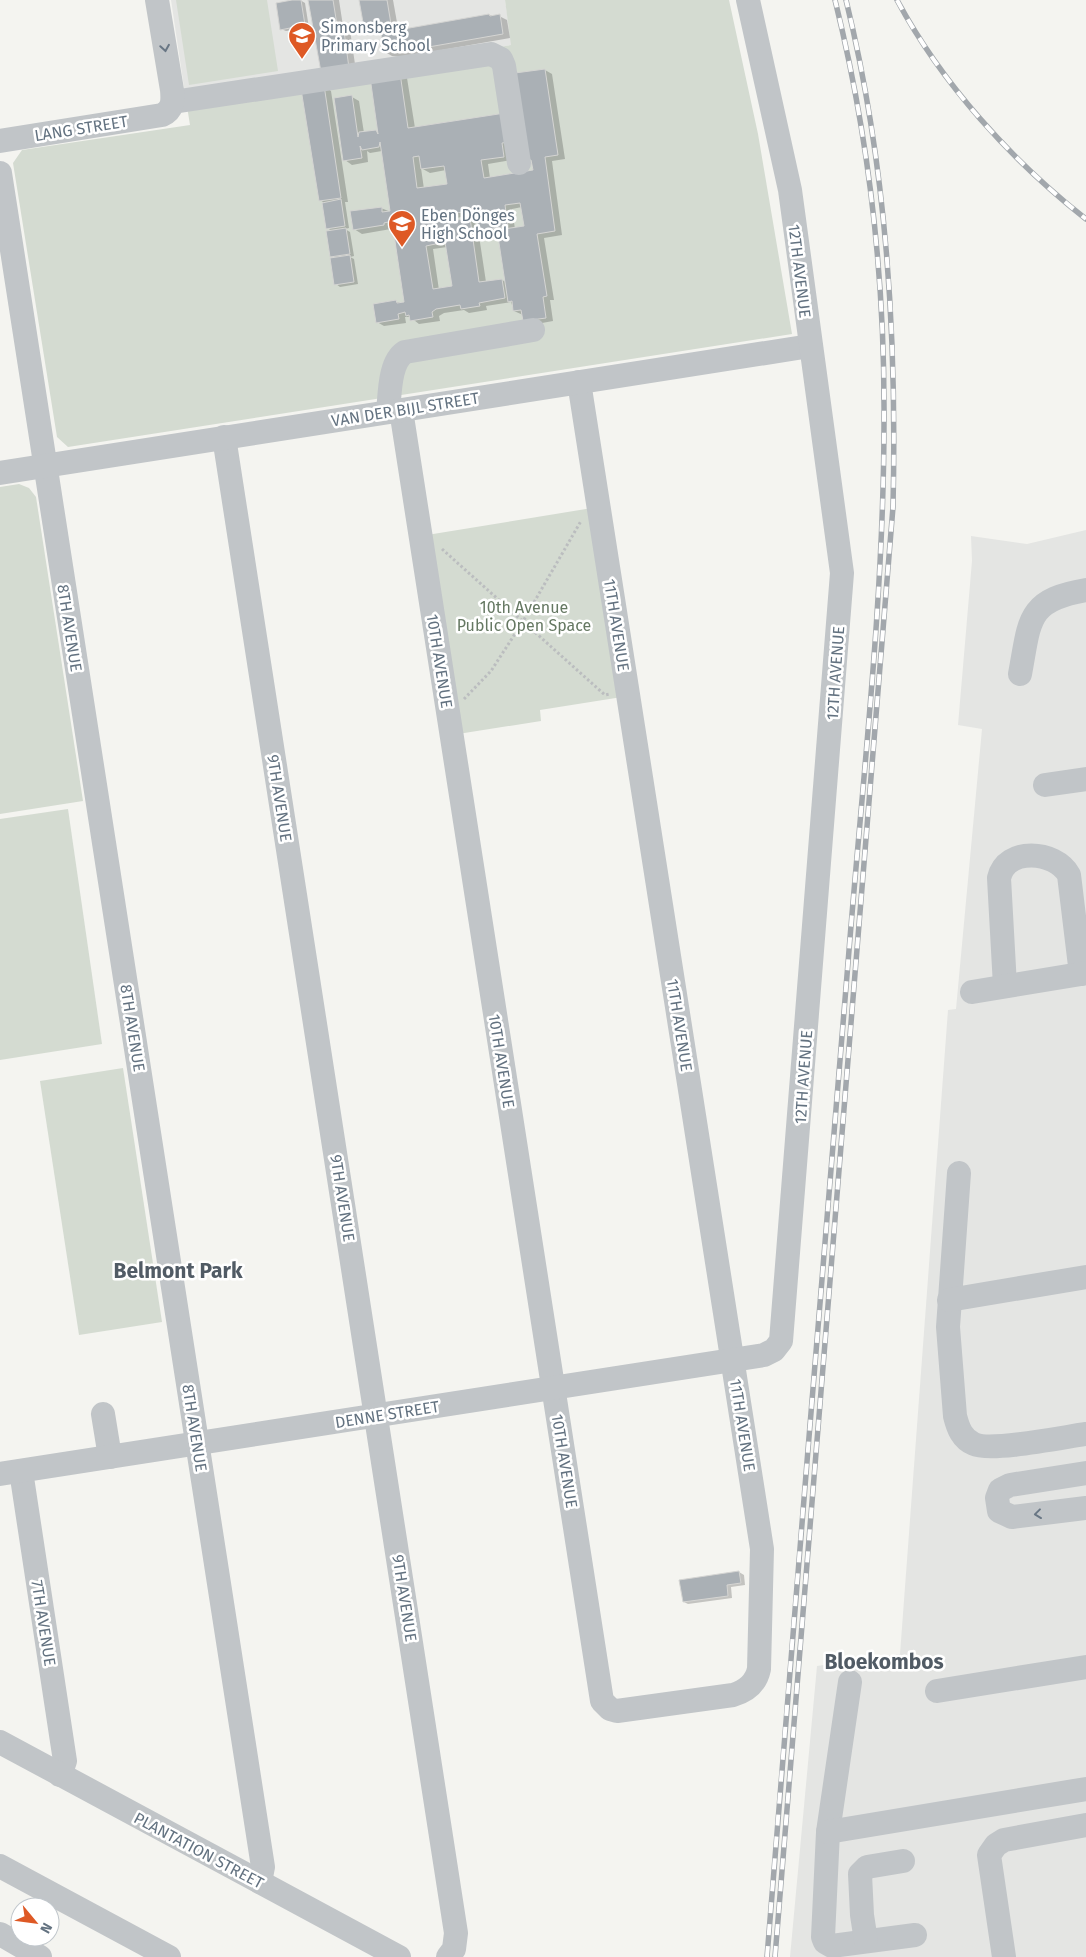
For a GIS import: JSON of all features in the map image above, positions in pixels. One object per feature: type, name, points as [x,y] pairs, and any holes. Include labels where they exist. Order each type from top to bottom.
[{"type":"street","points":[[157,0],[167,108]]},
{"type":"street","name":"12TH AVENUE","points":[[748,0],[790,190],[810,346],[839,542],[842,587],[783,1335],[774,1350]]},
{"type":"street","name":"LANG STREET","points":[[0,141],[167,108],[491,54],[501,59],[504,66],[519,163]]},
{"type":"street","name":"8TH AVENUE","points":[[0,174],[263,1866],[260,1882]]},
{"type":"street","name":"10TH AVENUE","points":[[533,330],[405,352],[395,365],[394,411],[421,537],[602,1701],[610,1709]]},
{"type":"street","name":"VAN DER BIJL STREET","points":[[0,472],[810,346]]},
{"type":"street","name":"11TH AVENUE","points":[[579,382],[762,1549],[759,1669],[752,1685],[740,1693],[623,1711],[610,1709]]},
{"type":"street","name":"9TH AVENUE","points":[[224,438],[456,1933],[454,1949],[448,1957]]},
{"type":"street","points":[[1020,674],[1029,628],[1033,616],[1040,606],[1050,599],[1086,590]]},
{"type":"street","points":[[1045,784],[1086,779]]},
{"type":"street","points":[[972,992],[1084,974],[1069,875],[1064,868],[1046,857],[1023,857],[1007,863],[1001,869],[999,878],[1005,986]]},
{"type":"street","points":[[959,1173],[949,1300],[948,1343],[955,1416],[963,1436],[979,1446],[994,1446],[1086,1434]]},
{"type":"street","points":[[949,1300],[1086,1277]]},
{"type":"street","name":"DENNE STREET","points":[[10,1473],[733,1360],[764,1355],[774,1350]]},
{"type":"street","points":[[103,1414],[110,1457]]},
{"type":"street","points":[[1086,1472],[1010,1485],[1000,1490],[997,1498],[999,1511],[1012,1517],[1086,1508]]},
{"type":"street","name":"7TH AVENUE","points":[[10,1473],[65,1761],[60,1775]]},
{"type":"street","points":[[937,1691],[1086,1667]]},
{"type":"street","points":[[850,1682],[828,1832],[823,1937],[825,1942],[832,1946],[915,1936]]},
{"type":"street","name":"PLANTATION STREET","points":[[0,1742],[399,1957]]},
{"type":"street","points":[[828,1832],[1086,1789]]},
{"type":"street","points":[[1004,1957],[989,1855],[996,1845],[1004,1840],[1086,1825]]},
{"type":"street","points":[[866,1942],[862,1915],[860,1874],[867,1867],[903,1861]]},
{"type":"street","points":[[0,1866],[169,1957]]},
{"type":"street","points":[[0,1934],[40,1957]]},
{"type":"path","points":[[448,709],[457,707],[491,671],[522,623],[567,542],[586,514],[599,508]]},
{"type":"path","points":[[421,537],[431,539],[522,623],[605,695],[628,693]]},
{"type":"shaded area","name":"Simonsberg Primary School","points":[[171,0],[505,0],[512,45],[336,74],[185,94]]},
{"type":"shaded area","points":[[1086,530],[1086,1957],[790,1957],[817,1666],[900,1654],[948,1010],[956,1009],[982,729],[958,725],[972,561],[971,536],[1027,544]]},
{"type":"green space","points":[[176,0],[267,0],[278,71],[189,85]]},
{"type":"green space","name":"Eben Dönges High School","points":[[505,0],[729,0],[758,134],[792,334],[68,447],[57,437],[13,163],[22,150],[190,125],[185,94],[336,74],[511,45]]},
{"type":"green space","points":[[19,484],[29,488],[36,497],[83,801],[0,814],[0,487]]},
{"type":"green space","name":"10th Avenue Public Open Space","points":[[592,508],[622,697],[540,710],[541,721],[458,734],[427,535]]},
{"type":"green space","points":[[68,809],[102,1044],[0,1060],[0,819]]},
{"type":"green space","points":[[123,1068],[162,1322],[79,1335],[40,1081]]},
{"type":"building","points":[[301,0],[305,25],[280,30],[276,3]]},
{"type":"building","points":[[308,0],[333,0],[337,25],[343,24],[349,68],[321,72]]},
{"type":"building","points":[[359,0],[387,0],[391,24],[364,28]]},
{"type":"building","points":[[489,14],[490,16],[500,14],[503,34],[394,53],[394,51],[384,53],[381,33]]},
{"type":"building","points":[[545,69],[558,155],[545,157],[555,231],[537,234],[547,296],[543,297],[546,318],[523,321],[521,310],[513,311],[512,301],[508,302],[497,230],[524,226],[520,203],[505,205],[508,226],[479,231],[475,210],[444,215],[445,222],[470,218],[479,282],[502,279],[505,298],[479,303],[480,306],[461,309],[460,305],[436,309],[432,312],[433,317],[410,321],[409,315],[406,316],[405,312],[398,314],[399,319],[376,323],[373,304],[396,300],[397,303],[404,302],[392,221],[384,223],[384,225],[353,230],[350,211],[382,207],[382,212],[390,211],[380,142],[379,147],[362,150],[360,146],[362,158],[343,161],[334,98],[352,95],[358,137],[359,132],[376,130],[378,134],[370,77],[400,73],[408,128],[505,113],[509,142],[502,143],[504,157],[481,160],[484,178],[533,170],[531,160],[528,160],[515,73]],"holes":[[[419,156],[421,169],[444,166],[447,184],[417,188],[413,157]],[[445,242],[452,286],[433,289],[426,246]]]},
{"type":"building","points":[[324,85],[341,198],[319,201],[301,89]]},
{"type":"building","points":[[341,199],[345,226],[326,229],[322,203]]},
{"type":"building","points":[[346,228],[350,254],[330,257],[326,231]]},
{"type":"building","points":[[350,255],[354,282],[334,285],[330,258]]},
{"type":"building","points":[[739,1571],[741,1583],[727,1585],[728,1596],[683,1602],[679,1580]]},
{"type":"railway","points":[[767,1957],[871,692],[883,489],[884,368],[882,315],[873,209],[857,104],[835,0]]},
{"type":"railway","points":[[775,1957],[893,507],[893,380],[886,252],[871,126],[846,0]]},
{"type":"railway","points":[[897,0],[935,61],[980,119],[1031,172],[1086,219]]},
{"type":"place","name":"Simonsberg Primary School","points":[[302,60]]},
{"type":"place","name":"Eben Dönges High School","points":[[402,248]]},
{"type":"district","name":"Belmont Park","points":[[178,1271]]},
{"type":"district","name":"Bloekombos","points":[[884,1662]]}]
